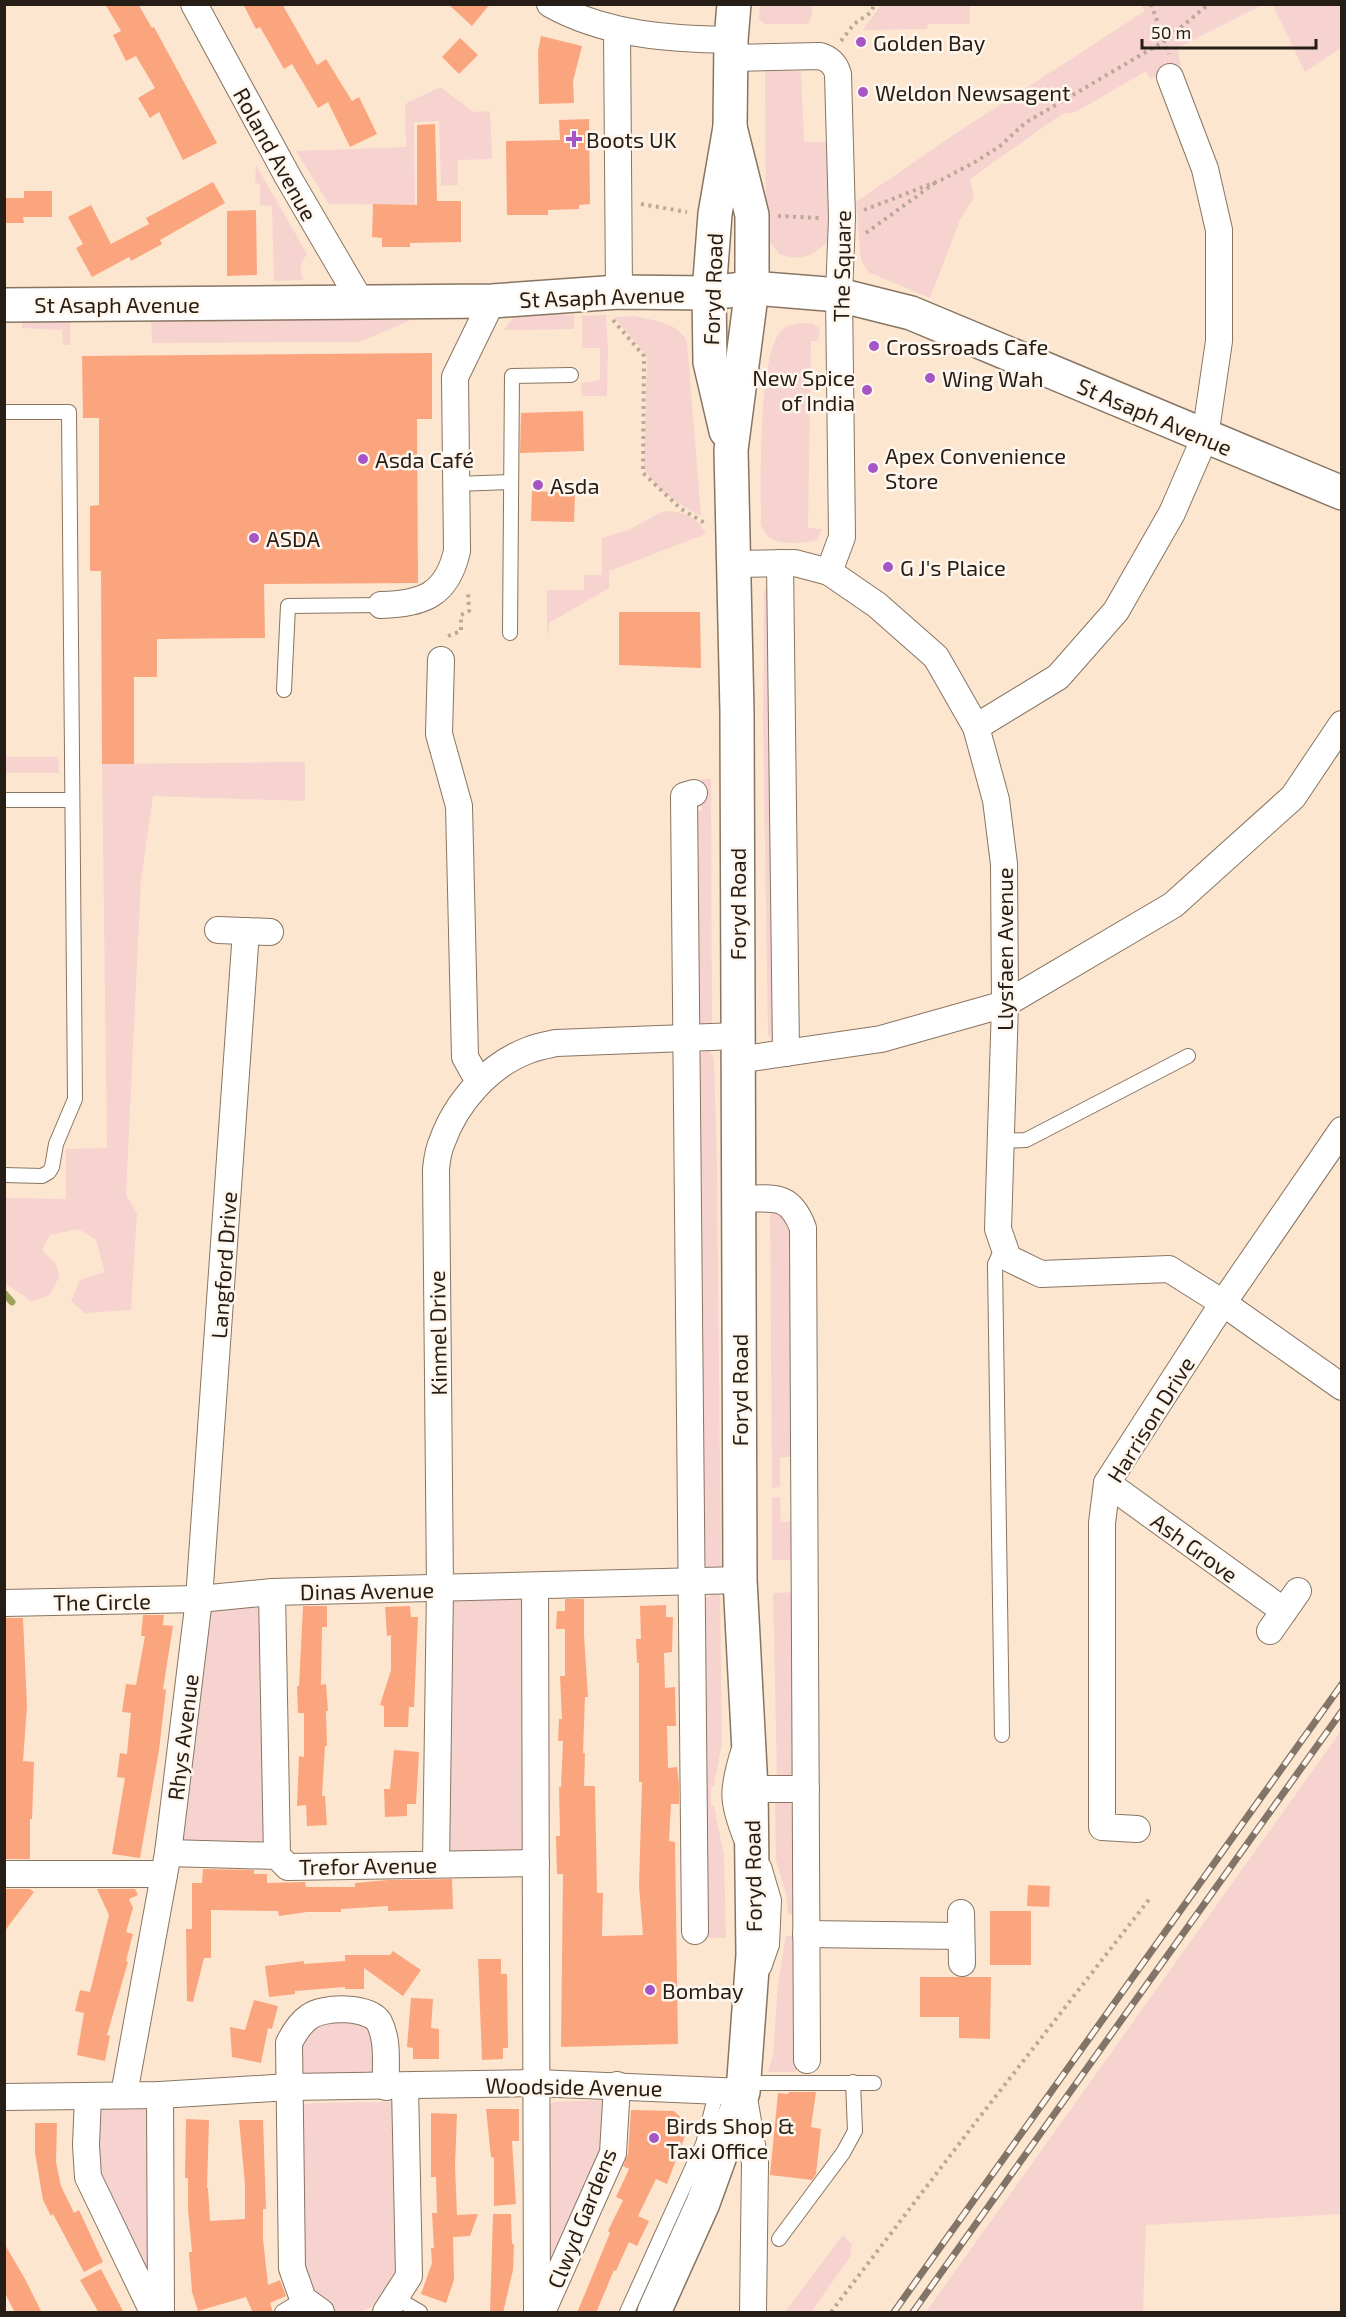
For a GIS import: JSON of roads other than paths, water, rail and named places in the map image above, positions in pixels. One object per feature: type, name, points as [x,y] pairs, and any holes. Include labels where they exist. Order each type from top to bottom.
[{"type":"main road","name":"Foryd Road","points":[[734,4],[730,127],[752,215],[752,288]]},
{"type":"main road","points":[[709,293],[726,261],[732,239],[730,127]]},
{"type":"main road","name":"St Asaph Avenue","points":[[4,305],[492,301],[605,293],[709,293],[752,288],[840,295],[911,313],[1341,493]]},
{"type":"main road","points":[[731,450],[729,335],[736,314],[752,288]]},
{"type":"main road","name":"Foryd Road","points":[[654,2313],[704,2203],[735,2088],[748,2016],[753,1955],[751,1789],[740,1580],[738,712],[731,450],[710,362],[709,293]]},
{"type":"street","name":"Roland Avenue","points":[[194,4],[288,177],[361,302]]},
{"type":"street","points":[[550,4],[566,13],[617,30],[731,49]]},
{"type":"street","points":[[605,293],[617,30]]},
{"type":"street","name":"The Square","points":[[731,49],[820,56],[827,58],[835,66],[838,74],[842,218],[840,295],[842,537],[830,572]]},
{"type":"street","points":[[976,728],[1058,676],[1116,612],[1172,513],[1205,437],[1219,341],[1219,230],[1205,170],[1170,77]]},
{"type":"street","points":[[381,604],[405,604],[425,598],[441,588],[453,569],[457,551],[455,376],[492,301]]},
{"type":"street","name":"Foryd Road","points":[[780,563],[786,1053]]},
{"type":"street","name":"Llysfaen Avenue","points":[[734,564],[795,563],[830,572],[877,605],[936,657],[976,728],[996,800],[1004,864],[1005,1004],[998,1229],[1004,1246]]},
{"type":"street","points":[[441,660],[430,696],[459,806],[472,929],[465,1057],[479,1082]]},
{"type":"street","name":"Kinmel Drive","points":[[436,1864],[440,1588],[436,1169],[441,1143],[453,1117],[479,1082],[501,1064],[529,1050],[556,1043],[686,1038],[737,1048],[786,1053],[881,1039],[1005,1004],[1173,905],[1293,797],[1341,724]]},
{"type":"street","points":[[694,793],[684,796],[695,1931]]},
{"type":"street","name":"Langford Drive","points":[[199,1599],[258,931],[218,930]]},
{"type":"street","name":"Harrison Drive","points":[[1137,1829],[1102,1827],[1102,1523],[1107,1483],[1223,1303],[1341,1130]]},
{"type":"street","points":[[738,1199],[780,1198],[796,1210],[803,1228],[807,2060]]},
{"type":"street","points":[[1004,1246],[1008,1258],[1041,1274],[1169,1269],[1223,1303],[1341,1387]]},
{"type":"street","name":"Ash Grove","points":[[1107,1483],[1284,1611]]},
{"type":"street","name":"Dinas Avenue","points":[[199,1599],[272,1592],[740,1580]]},
{"type":"street","points":[[535,1586],[537,2083]]},
{"type":"street","points":[[272,1592],[277,1856]]},
{"type":"street","name":"The Circle","points":[[4,1603],[199,1599]]},
{"type":"street","name":"Rhys Avenue","points":[[124,2094],[166,1863],[199,1599]]},
{"type":"street","points":[[751,1789],[806,1789]]},
{"type":"street","name":"Trefor Avenue","points":[[4,1874],[277,1856],[288,1867],[536,1863]]},
{"type":"street","points":[[806,1934],[961,1924],[962,1963]]},
{"type":"street","points":[[312,2306],[292,2268],[289,2043],[296,2031],[310,2016],[327,2010],[340,2009],[368,2014],[377,2019],[385,2034],[396,2087],[408,2276],[391,2305]]},
{"type":"street","name":"Woodside Avenue","points":[[4,2097],[160,2095],[289,2087],[537,2083],[735,2088]]},
{"type":"street","name":"Clwyd Gardens","points":[[537,2083],[537,2313]]},
{"type":"street","name":"Clwyd Gardens","points":[[542,2313],[613,2153],[617,2085]]},
{"type":"street","points":[[735,2088],[755,2163],[753,2313]]},
{"type":"street","points":[[160,2095],[161,2313]]},
{"type":"street","points":[[88,2096],[86,2145],[88,2177],[153,2313]]},
{"type":"lane","points":[[510,633],[512,376],[571,375]]},
{"type":"lane","points":[[4,412],[69,412],[75,1099],[56,1144],[49,1172],[42,1176],[4,1175]]},
{"type":"lane","points":[[456,484],[510,482]]},
{"type":"lane","points":[[284,690],[288,606],[381,604]]},
{"type":"lane","points":[[4,800],[72,800]]},
{"type":"lane","points":[[1001,1141],[1026,1140],[1188,1056]]},
{"type":"lane","points":[[1002,1735],[995,1264],[1004,1246]]},
{"type":"lane","points":[[747,1719],[730,1779],[730,1810],[752,1870]]},
{"type":"lane","points":[[748,2016],[772,1945],[774,1900],[752,1824]]},
{"type":"lane","points":[[779,2239],[843,2153],[855,2131],[853,2082]]},
{"type":"lane","points":[[627,2313],[703,2144],[735,2088],[874,2083]]},
{"type":"lane","points":[[391,2305],[420,2313]]},
{"type":"lane","points":[[282,2313],[312,2306]]},
{"type":"waterway","points":[[4,1293],[12,1302]]},
{"type":"railway","points":[[894,2312],[1342,1684]]},
{"type":"railway","points":[[913,2312],[1342,1711]]},
{"type":"place","name":"Golden Bay","points":[[861,42]]},
{"type":"place","name":"Weldon Newsagent","points":[[863,92]]},
{"type":"place","name":"Boots UK","points":[[574,139]]},
{"type":"place","name":"Crossroads Cafe","points":[[874,346]]},
{"type":"place","name":"Wing Wah","points":[[930,378]]},
{"type":"place","name":"New Spice of India","points":[[867,390]]},
{"type":"place","name":"Asda Café","points":[[363,459]]},
{"type":"place","name":"Apex Convenience Store","points":[[873,468]]},
{"type":"place","name":"Asda","points":[[538,485]]},
{"type":"place","name":"ASDA","points":[[254,538]]},
{"type":"place","name":"G J's Plaice","points":[[888,567]]},
{"type":"place","name":"Bombay","points":[[650,1990]]},
{"type":"place","name":"Birds Shop & Taxi Office","points":[[654,2138]]}]
